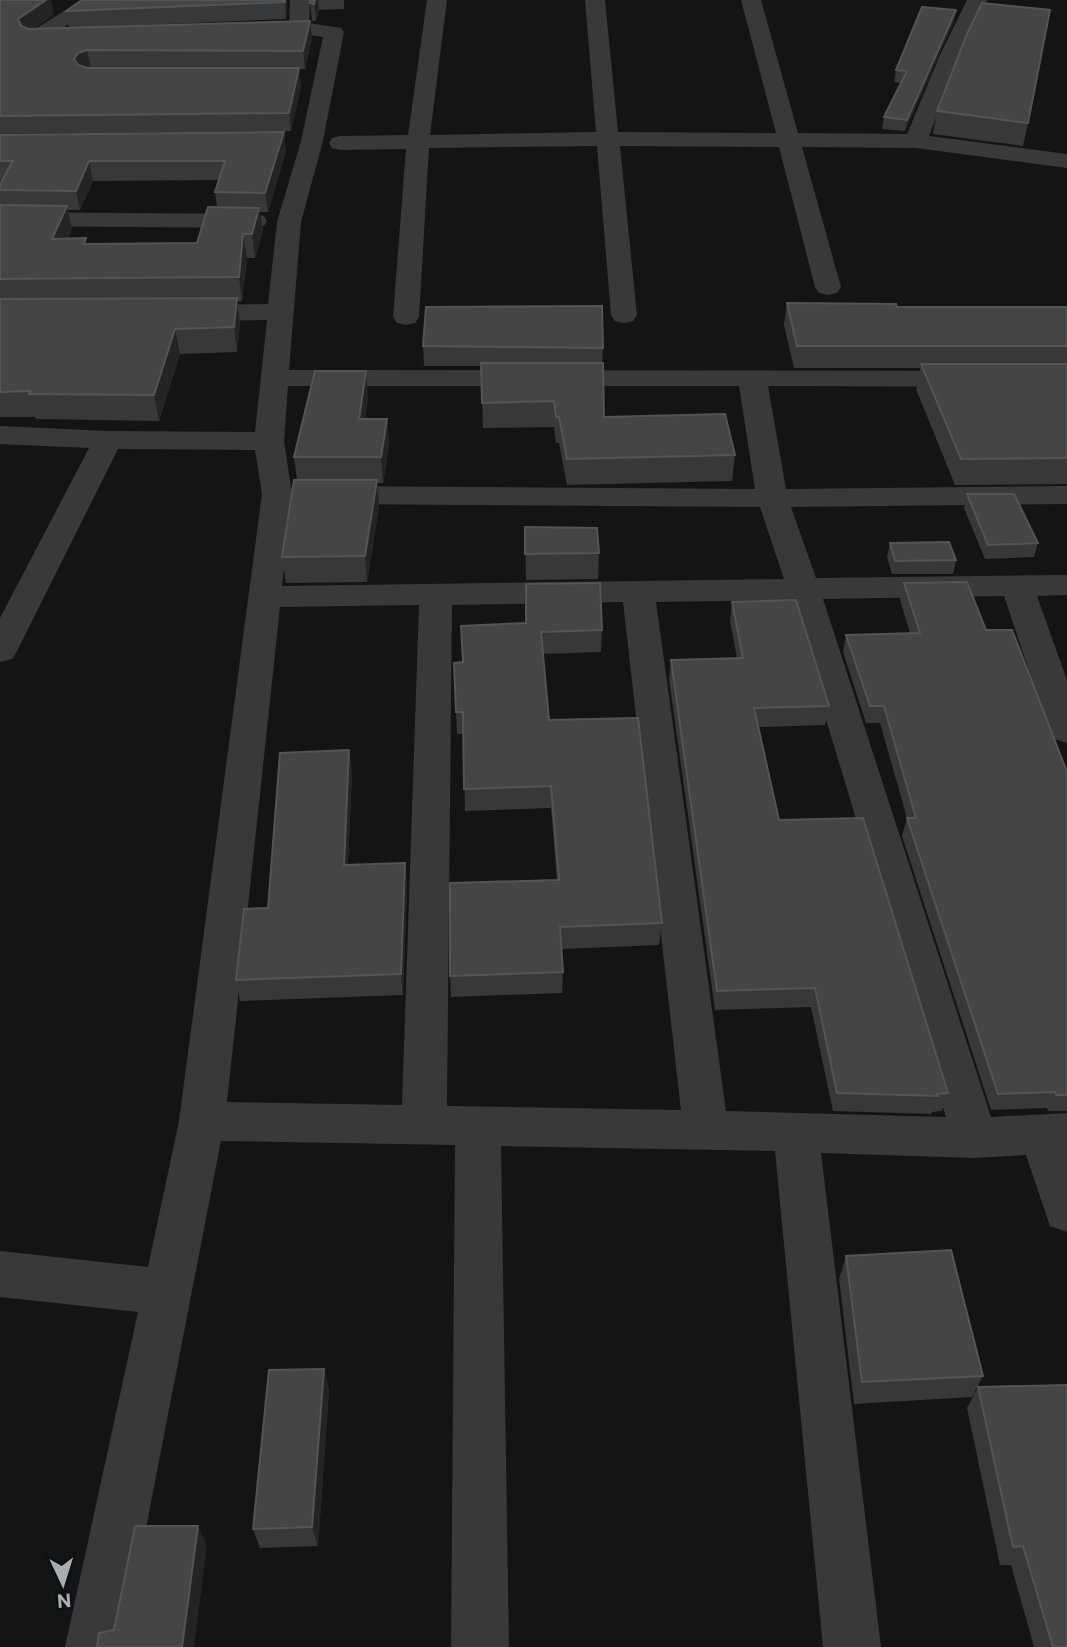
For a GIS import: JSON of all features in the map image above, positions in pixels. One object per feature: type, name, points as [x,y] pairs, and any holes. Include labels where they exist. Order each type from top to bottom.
[{"type":"street","points":[[94,1647],[202,1122],[277,494],[269,441],[289,222],[312,141],[316,78],[334,32],[286,29],[300,0]]},
{"type":"street","points":[[406,317],[418,141],[437,0]]},
{"type":"street","points":[[595,0],[624,315]]},
{"type":"street","points":[[751,0],[828,287]]},
{"type":"street","points":[[916,141],[950,55],[977,0]]},
{"type":"street","points":[[46,5],[88,4]]},
{"type":"street","points":[[75,37],[34,38],[88,4]]},
{"type":"street","points":[[340,142],[608,139],[916,141],[1067,161]]},
{"type":"street","points":[[285,142],[312,141]]},
{"type":"street","points":[[0,219],[289,222]]},
{"type":"street","points":[[167,313],[279,313]]},
{"type":"street","points":[[752,378],[772,498],[803,587],[975,1138]]},
{"type":"street","points":[[276,379],[1067,379]]},
{"type":"street","points":[[0,435],[108,440],[269,441]]},
{"type":"street","points":[[0,651],[108,440]]},
{"type":"street","points":[[277,494],[772,498],[1067,495]]},
{"type":"street","points":[[266,597],[1067,585]]},
{"type":"street","points":[[1017,587],[1067,730]]},
{"type":"street","points":[[638,592],[706,1130]]},
{"type":"street","points":[[424,1125],[436,594]]},
{"type":"street","points":[[202,1122],[706,1130],[975,1138],[1054,1134],[1067,1212]]},
{"type":"street","points":[[478,1126],[480,1647]]},
{"type":"street","points":[[796,1132],[852,1647]]},
{"type":"street","points":[[0,1273],[165,1292]]},
{"type":"building","points":[[0,0],[46,0],[18,19],[21,26],[29,29],[310,21],[303,51],[87,50],[78,53],[74,59],[78,65],[87,68],[299,68],[289,113],[0,116]]},
{"type":"building","points":[[82,0],[285,0],[285,2],[66,11]]},
{"type":"building","points":[[982,3],[1050,10],[1028,123],[937,111]]},
{"type":"building","points":[[922,7],[956,10],[907,120],[884,117],[907,71],[896,70]]},
{"type":"building","points":[[284,132],[265,193],[215,192],[225,161],[89,161],[76,191],[0,190],[0,184],[13,161],[0,161],[0,135]]},
{"type":"building","points":[[0,205],[67,206],[52,239],[86,238],[84,244],[197,243],[208,207],[259,208],[252,234],[243,234],[239,277],[0,279]]},
{"type":"building","points":[[237,298],[234,327],[175,329],[154,395],[0,392],[0,299]]},
{"type":"building","points":[[787,303],[896,304],[897,307],[1067,307],[1067,346],[797,346]]},
{"type":"building","points":[[602,306],[603,348],[423,346],[426,307]]},
{"type":"building","points":[[481,363],[603,363],[604,417],[725,414],[735,455],[567,459],[554,401],[482,403]]},
{"type":"building","points":[[921,364],[1067,364],[1067,458],[961,459]]},
{"type":"building","points":[[315,371],[366,371],[359,419],[387,419],[381,457],[294,457]]},
{"type":"building","points":[[294,480],[377,480],[365,556],[282,557]]},
{"type":"building","points":[[967,494],[1014,494],[1038,543],[988,545]]},
{"type":"building","points":[[525,527],[597,528],[599,553],[525,554]]},
{"type":"building","points":[[949,542],[956,560],[895,561],[890,543]]},
{"type":"building","points":[[967,582],[986,630],[1012,630],[1067,772],[1067,1095],[1056,1095],[1055,1092],[998,1094],[907,818],[916,818],[884,706],[870,706],[846,635],[920,633],[904,583]]},
{"type":"building","points":[[600,583],[602,630],[541,632],[549,720],[638,718],[662,923],[560,927],[563,972],[450,976],[450,883],[559,880],[551,786],[464,789],[463,712],[456,712],[454,663],[463,662],[461,626],[526,623],[526,584]]},
{"type":"building","points":[[796,600],[829,706],[754,708],[779,820],[863,818],[948,1093],[937,1094],[938,1096],[837,1093],[815,988],[717,991],[671,660],[743,658],[732,602]]},
{"type":"building","points":[[349,750],[344,865],[405,863],[401,974],[236,980],[244,909],[268,908],[280,753]]},
{"type":"building","points":[[951,1250],[983,1376],[862,1382],[846,1256]]},
{"type":"building","points":[[324,1369],[312,1527],[253,1529],[269,1370]]},
{"type":"building","points":[[1067,1385],[1067,1647],[1053,1647],[1023,1546],[1013,1547],[978,1387]]},
{"type":"building","points":[[135,1526],[198,1526],[182,1647],[97,1647],[99,1633],[114,1630]]}]
